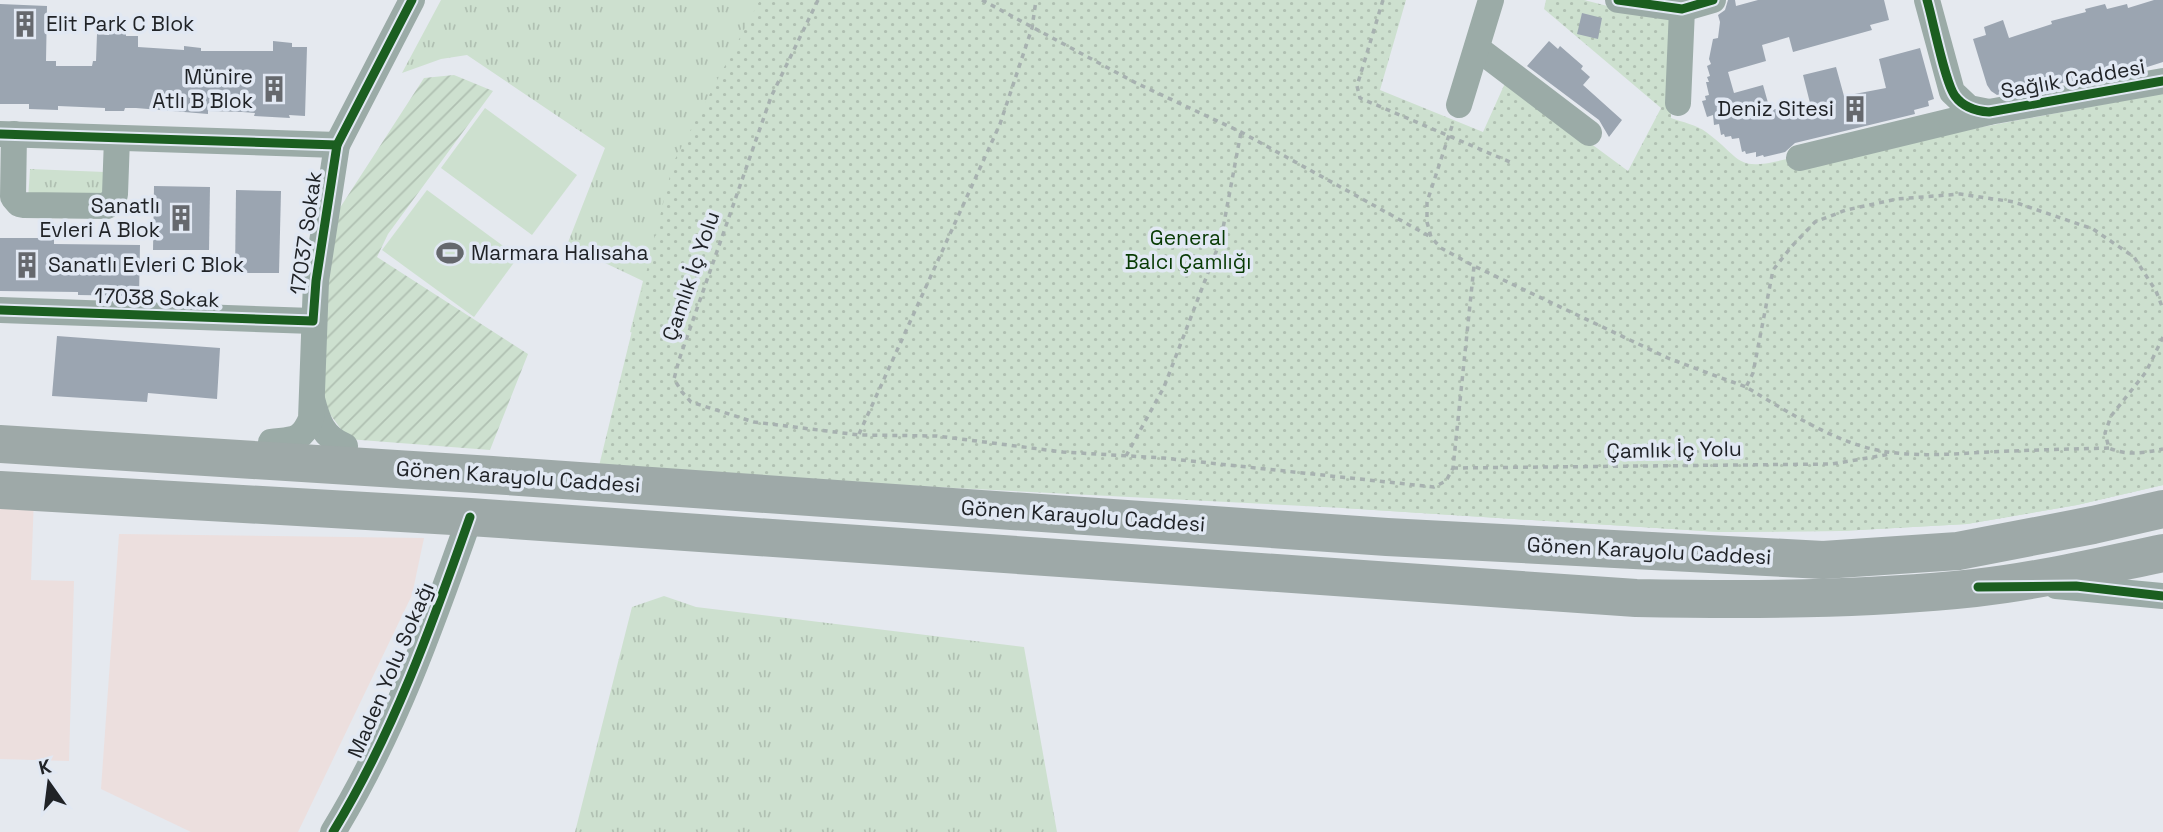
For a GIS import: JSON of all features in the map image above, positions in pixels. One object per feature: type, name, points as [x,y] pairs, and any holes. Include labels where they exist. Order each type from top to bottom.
[{"type":"highway","points":[[0,425],[345,446],[520,461],[552,466],[618,484]]},
{"type":"highway","name":"Gönen Karayolu Caddesi","points":[[0,444],[1387,537],[1823,559],[1958,551],[2163,509]]},
{"type":"highway","points":[[436,472],[466,482],[470,486],[470,517]]},
{"type":"highway","name":"Gönen Karayolu Caddesi","points":[[0,489],[470,517],[1636,598],[1778,600],[1888,595],[1978,587],[2163,553]]},
{"type":"highway","points":[[470,517],[477,501],[494,492],[814,511],[860,509],[895,503]]},
{"type":"street","name":"17037 Sokak","points":[[312,396],[316,281],[337,145],[412,0]]},
{"type":"street","points":[[1459,105],[1491,0]]},
{"type":"street","points":[[1618,0],[1682,9],[1713,0]]},
{"type":"street","points":[[1927,0],[1952,92],[1969,108],[1989,113]]},
{"type":"street","points":[[1678,103],[1682,9]]},
{"type":"street","points":[[1477,48],[1589,133]]},
{"type":"street","name":"Sağlık Caddesi","points":[[1799,158],[1989,113],[2163,81]]},
{"type":"street","points":[[117,138],[116,194],[107,206],[23,205],[13,197],[7,134],[337,145]]},
{"type":"street","name":"17038 Sokak","points":[[0,310],[313,321]]},
{"type":"street","points":[[271,442],[296,439],[303,434],[310,419],[312,396]]},
{"type":"street","points":[[312,396],[321,427],[332,441],[345,446]]},
{"type":"street","name":"Maden Yolu Sokağı","points":[[333,832],[390,723],[435,618],[470,517]]},
{"type":"street","points":[[1978,587],[2076,586],[2163,596]]},
{"type":"path","points":[[859,435],[1000,124],[1032,28],[1036,0]]},
{"type":"path","points":[[1383,0],[1357,86],[1358,96],[1510,162]]},
{"type":"path","points":[[1431,237],[1427,222],[1427,202],[1459,105]]},
{"type":"path","points":[[1126,456],[1164,387],[1222,239],[1241,132]]},
{"type":"path","points":[[1746,387],[1753,373],[1773,270],[1792,246],[1815,222],[1846,210],[1897,199],[1960,194],[2014,202],[2093,229],[2134,257],[2156,291],[2163,309]]},
{"type":"path","points":[[1453,468],[1474,266]]},
{"type":"path","points":[[2109,448],[2105,433],[2111,416],[2146,372],[2163,337]]},
{"type":"shaded area","points":[[0,495],[34,496],[31,580],[74,581],[69,761],[0,759]]},
{"type":"shaded area","points":[[119,534],[424,538],[412,595],[298,832],[191,832],[101,789]]},
{"type":"green space","points":[[441,0],[814,0],[2163,485],[2077,505],[1967,524],[1841,531],[1719,532],[1343,508],[630,332],[643,281],[567,245],[605,148],[467,55],[441,59],[402,73]]},
{"type":"green space","name":"General Balcı Çamlığı","points":[[760,0],[1406,0],[1380,90],[1483,132],[1506,81],[1628,171],[1661,108],[1544,9],[1546,0],[1584,0],[1669,19],[1671,118],[1702,130],[1748,164],[1770,163],[1961,131],[2163,93],[2163,485],[2077,505],[1967,524],[1841,531],[1719,532],[599,466],[673,163]]},
{"type":"green space","points":[[454,75],[493,91],[388,234],[377,257],[528,354],[490,450],[348,439],[322,403],[324,305],[334,217],[424,78]]},
{"type":"green space","name":"Marmara Halısaha","points":[[485,108],[577,175],[532,235],[441,168]]},
{"type":"green space","points":[[30,169],[105,172],[104,203],[28,200]]},
{"type":"green space","name":"Marmara Halısaha","points":[[427,190],[518,257],[474,317],[382,250]]},
{"type":"green space","points":[[664,596],[696,607],[1024,647],[1057,832],[575,832],[632,607]]},
{"type":"building","points":[[1728,0],[1735,0],[1736,6],[1758,0],[1884,0],[1889,20],[1870,25],[1872,30],[1793,52],[1789,37],[1762,45],[1766,61],[1728,72],[1734,93],[1763,85],[1770,110],[1810,103],[1803,75],[1836,67],[1844,96],[1886,88],[1879,59],[1920,48],[1934,99],[1928,101],[1929,106],[1914,110],[1915,114],[1795,143],[1785,152],[1764,157],[1756,157],[1756,152],[1746,154],[1745,151],[1742,152],[1739,138],[1732,139],[1731,136],[1721,135],[1719,124],[1714,125],[1713,115],[1707,117],[1702,101],[1709,95],[1706,82],[1709,82],[1707,77],[1710,76],[1707,66],[1711,64],[1709,59],[1713,39],[1718,38],[1718,15],[1725,10]]},
{"type":"building","points":[[2163,0],[2163,62],[2141,69],[2029,89],[2023,87],[1997,95],[1987,85],[1973,39],[1986,35],[1984,27],[2003,20],[2009,38],[2052,24],[2051,21],[2086,12],[2085,9],[2105,4],[2107,9],[2127,4],[2128,8]]},
{"type":"building","points":[[0,4],[47,6],[46,61],[56,61],[56,66],[92,66],[93,61],[96,61],[97,34],[109,35],[109,32],[126,32],[126,36],[138,36],[138,47],[184,50],[184,46],[201,48],[201,51],[273,51],[273,41],[292,43],[292,47],[307,47],[305,116],[289,115],[290,118],[254,116],[255,113],[242,112],[208,111],[208,114],[136,108],[105,111],[105,108],[58,106],[58,110],[29,109],[29,104],[0,104]]},
{"type":"building","points":[[1582,13],[1602,18],[1598,39],[1577,34]]},
{"type":"building","points":[[1549,41],[1558,49],[1560,46],[1583,66],[1581,69],[1590,77],[1583,85],[1622,120],[1609,137],[1599,120],[1527,66]]},
{"type":"building","name":"Sanatlı Evleri A Blok","points":[[154,186],[210,187],[209,250],[153,250]]},
{"type":"building","points":[[236,190],[281,191],[279,273],[235,273]]},
{"type":"building","points":[[0,238],[54,238],[54,244],[140,245],[139,296],[0,291]]},
{"type":"building","points":[[57,336],[220,348],[217,399],[148,393],[147,402],[52,396]]},
{"type":"cycle path","points":[[0,310],[313,321],[316,281],[337,145],[412,0]]},
{"type":"cycle path","points":[[1618,0],[1682,9],[1713,0]]},
{"type":"cycle path","points":[[1927,0],[1951,89],[1962,103],[1974,109],[1989,112],[2163,81]]},
{"type":"cycle path","points":[[0,134],[337,145]]},
{"type":"cycle path","points":[[333,832],[355,795],[393,718],[426,638],[470,517]]},
{"type":"cycle path","points":[[1978,587],[2076,586],[2163,596]]},
{"type":"place","name":"Elit Park C Blok","points":[[25,24]]},
{"type":"place","name":"Münire Atlı B Blok","points":[[274,89]]},
{"type":"place","name":"Deniz Sitesi","points":[[1855,109]]},
{"type":"place","name":"Sanatlı Evleri A Blok","points":[[181,218]]},
{"type":"place","name":"Marmara Halısaha","points":[[450,253]]},
{"type":"place","name":"Sanatlı Evleri C Blok","points":[[27,265]]}]
